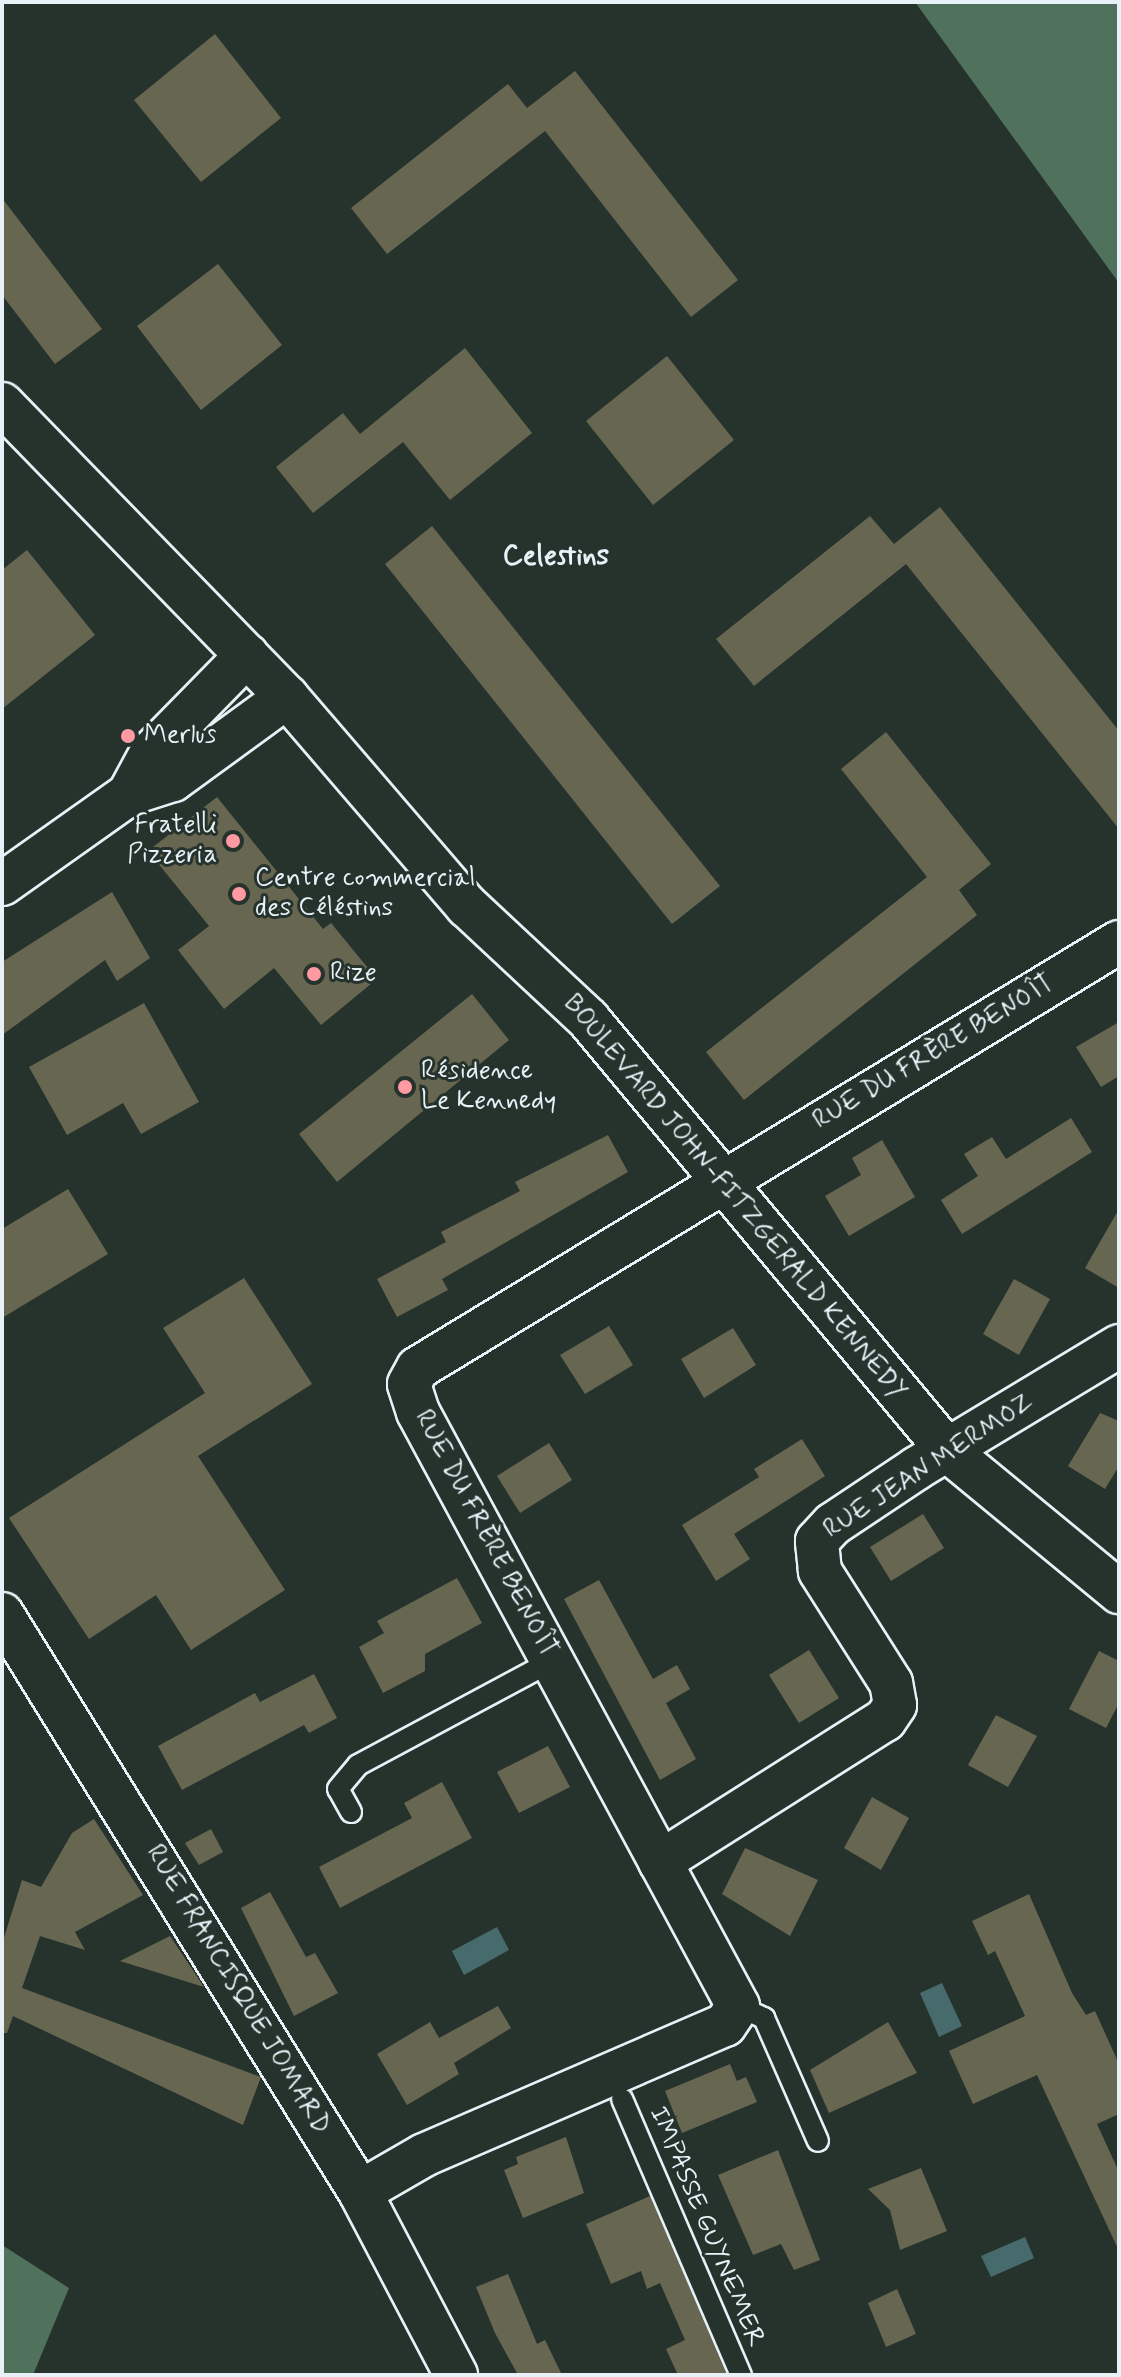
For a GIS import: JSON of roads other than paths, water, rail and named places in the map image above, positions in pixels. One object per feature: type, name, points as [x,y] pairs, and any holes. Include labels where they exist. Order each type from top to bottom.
[{"type":"street","name":"BOULEVARD JOHN-FITZGERALD KENNEDY","points":[[2,404],[136,546],[287,697],[467,906],[588,1019],[724,1178],[948,1451],[1119,1592]]},
{"type":"street","points":[[129,794],[161,741],[247,655]]},
{"type":"street","points":[[2,884],[129,794],[173,780],[287,697]]},
{"type":"street","name":"RUE DU FRÈRE BENOÎT","points":[[738,2006],[418,1412],[409,1384],[436,1353],[1119,942]]},
{"type":"street","name":"RUE JEAN MERMOZ","points":[[660,1862],[885,1720],[895,1705],[891,1683],[820,1571],[817,1541],[833,1524],[1117,1349]]},
{"type":"street","name":"RUE FRANCISQUE JOMARD","points":[[2,1614],[360,2192],[456,2375]]},
{"type":"street","points":[[360,2192],[424,2155],[725,2025],[738,2006]]},
{"type":"lane","points":[[351,1812],[338,1789],[358,1765],[552,1661]]},
{"type":"lane","points":[[738,2006],[764,2018],[818,2141]]},
{"type":"lane","name":"IMPASSE GUYNEMER","points":[[622,2099],[741,2375]]},
{"type":"water","points":[[497,1927],[509,1950],[464,1975],[452,1951]]},
{"type":"water","points":[[942,1983],[962,2026],[939,2037],[920,1993]]},
{"type":"water","points":[[1025,2237],[1034,2258],[991,2277],[981,2256]]},
{"type":"place","name":"Merlus","points":[[128,736]]},
{"type":"place","name":"Fratelli Pizzeria","points":[[233,841]]},
{"type":"place","name":"Centre commercial des Céléstins","points":[[239,894]]},
{"type":"place","name":"Rize","points":[[314,974]]},
{"type":"place","name":"Résidence Le Kennedy","points":[[405,1087]]},
{"type":"district","name":"Celestins","points":[[556,557]]}]
